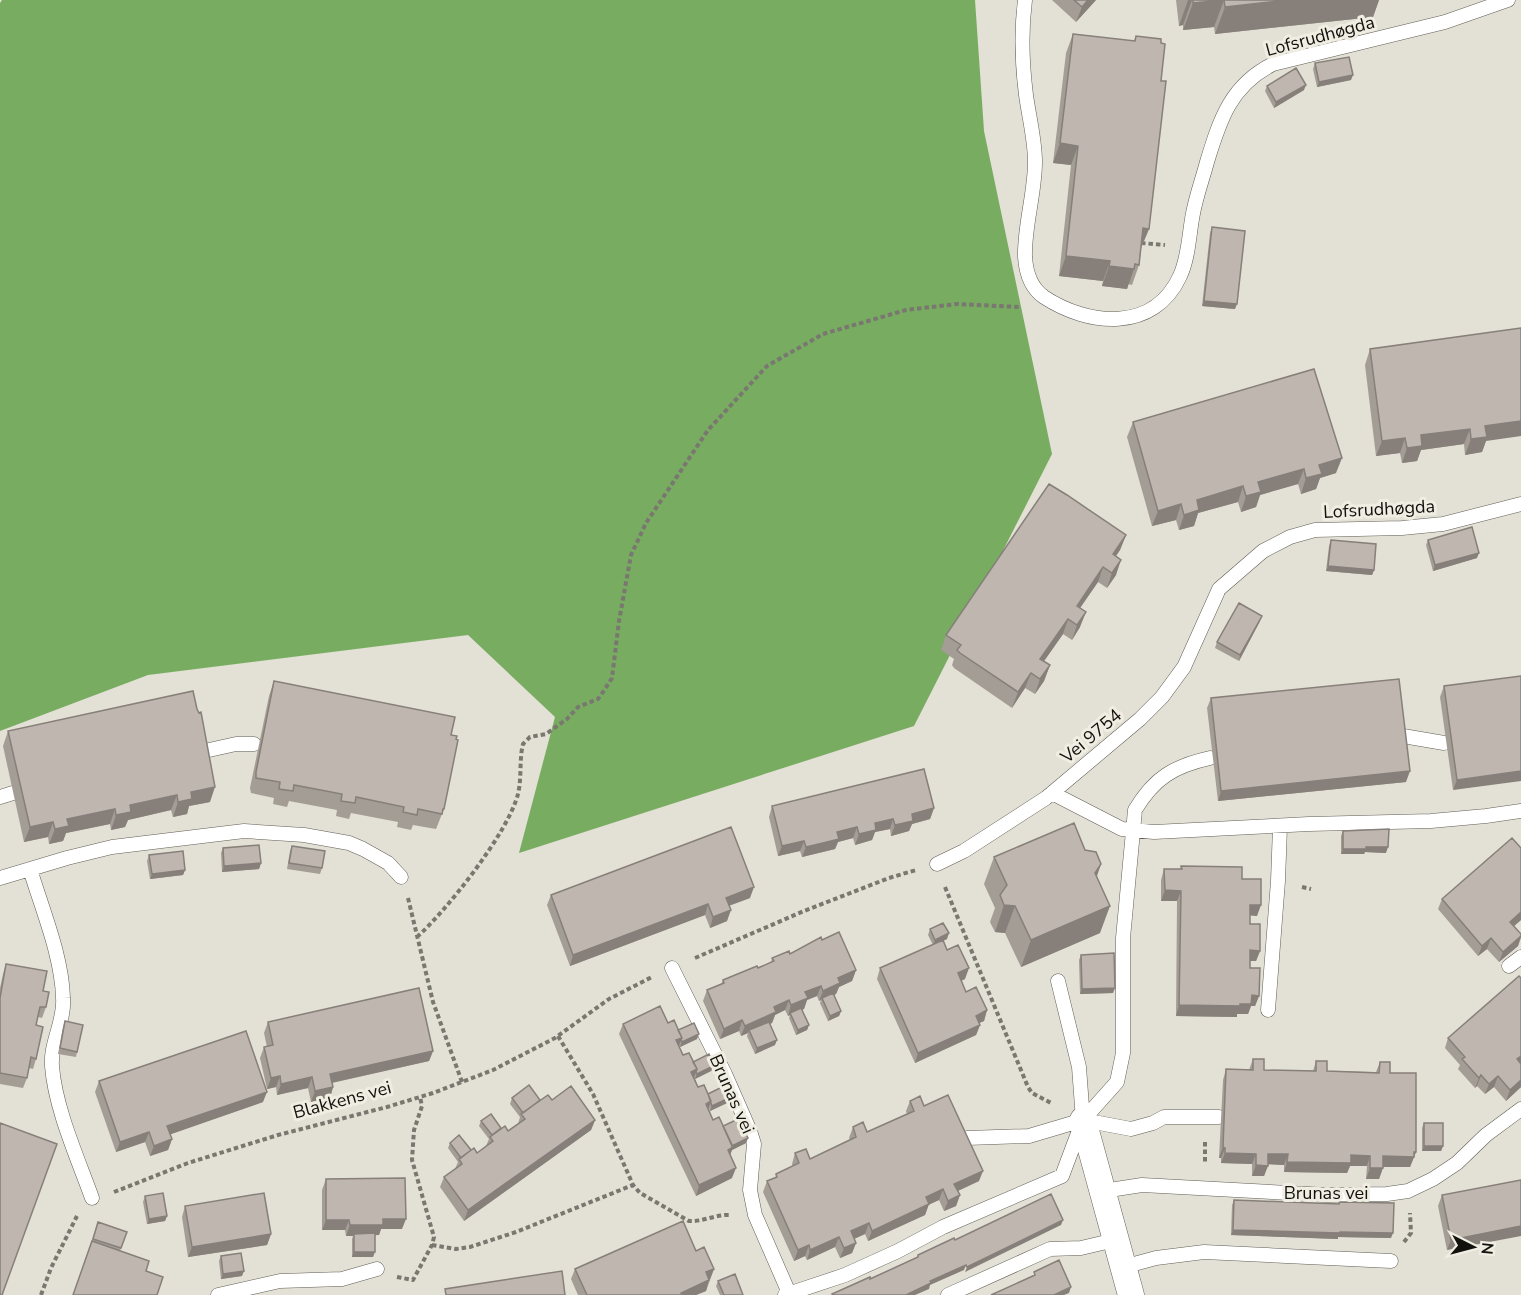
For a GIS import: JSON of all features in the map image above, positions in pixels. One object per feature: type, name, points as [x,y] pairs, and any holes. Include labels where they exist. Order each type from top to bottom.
[{"type":"street","points":[[1083,1120],[1131,1295]]},
{"type":"lane","name":"Lofsrudhøgda","points":[[1025,0],[1021,27],[1035,164],[1025,255],[1028,272],[1033,286],[1041,295],[1060,307],[1078,315],[1114,319],[1147,313],[1166,298],[1175,286],[1182,273],[1195,204],[1219,123],[1236,93],[1256,72],[1273,64],[1444,22],[1508,0]]},
{"type":"lane","name":"Lofsrudhøgda","points":[[1219,589],[1263,551],[1290,537],[1315,530],[1402,528],[1443,524],[1521,504]]},
{"type":"lane","name":"Vei 9754","points":[[937,864],[964,851],[1052,793],[1112,744],[1162,697],[1184,667],[1219,589]]},
{"type":"lane","points":[[1403,736],[1444,743]]},
{"type":"lane","points":[[200,752],[236,744],[254,744]]},
{"type":"lane","name":"Brunas vei","points":[[672,968],[725,1074],[750,1131],[754,1144],[750,1190],[756,1216],[787,1294],[845,1275],[943,1227],[1062,1176],[1083,1120],[1117,1082],[1121,1069],[1123,938],[1136,810],[1145,792],[1165,775],[1186,763],[1210,758]]},
{"type":"lane","points":[[1052,793],[1122,829],[1154,832],[1431,821],[1521,811]]},
{"type":"lane","points":[[1268,1010],[1280,827]]},
{"type":"lane","points":[[0,878],[112,847],[244,831],[304,835],[349,843],[388,863],[401,878]]},
{"type":"lane","points":[[30,869],[61,976],[64,1001],[51,1064],[65,1121],[92,1198]]},
{"type":"lane","points":[[1509,966],[1521,957]]},
{"type":"lane","points":[[1058,981],[1079,1066],[1083,1120]]},
{"type":"lane","name":"Brunas vei","points":[[1103,1191],[1142,1185],[1327,1195],[1387,1194],[1408,1191],[1433,1179],[1457,1163],[1486,1135],[1521,1109]]},
{"type":"lane","points":[[967,1138],[1029,1136],[1083,1120],[1131,1129],[1153,1123],[1164,1117],[1219,1117]]},
{"type":"lane","points":[[948,1295],[1050,1249],[1081,1248],[1115,1240]]},
{"type":"lane","points":[[1124,1267],[1156,1258],[1204,1252],[1391,1261]]},
{"type":"lane","points":[[218,1295],[280,1281],[342,1279],[377,1269]]},
{"type":"path","points":[[417,937],[434,922],[484,856],[511,814],[518,794],[523,744],[530,737],[553,730],[579,707],[598,699],[612,678],[631,555],[646,523],[708,430],[767,366],[823,334],[906,310],[957,304],[1060,307]]},
{"type":"path","points":[[672,968],[765,927],[889,878],[937,864],[1028,1087],[1032,1093],[1083,1120]]},
{"type":"path","points":[[401,878],[433,1002],[462,1082]]},
{"type":"path","name":"Blakkens vei","points":[[92,1198],[154,1178],[188,1163],[420,1097],[462,1082],[526,1054],[558,1036],[609,999],[672,968]]},
{"type":"path","points":[[558,1036],[593,1094],[633,1185],[640,1193],[689,1221],[722,1215],[756,1216]]},
{"type":"path","points":[[377,1269],[379,1274],[413,1280],[434,1237],[411,1160],[414,1130],[422,1106],[420,1097]]},
{"type":"path","points":[[1204,1117],[1206,1187]]},
{"type":"path","points":[[432,1245],[456,1249],[470,1248],[633,1185]]},
{"type":"path","points":[[41,1295],[69,1230],[82,1207],[92,1198]]},
{"type":"green space","points":[[2,0],[975,0],[984,131],[1052,454],[914,726],[519,853],[555,717],[468,635],[148,675],[0,731],[0,3]]},
{"type":"building","points":[[1074,0],[1088,0],[1082,7]]},
{"type":"building","points":[[1193,0],[1224,0],[1193,3]]},
{"type":"building","points":[[1224,0],[1287,0],[1225,7]]},
{"type":"building","points":[[1073,34],[1135,41],[1136,36],[1161,39],[1161,43],[1165,44],[1161,81],[1166,81],[1149,229],[1143,228],[1139,265],[1135,264],[1134,269],[1109,266],[1110,261],[1066,256],[1078,146],[1060,143]]},
{"type":"building","points":[[1349,57],[1353,75],[1319,82],[1315,63]]},
{"type":"building","points":[[1296,68],[1306,85],[1276,102],[1267,86]]},
{"type":"building","points":[[1212,227],[1245,231],[1237,304],[1204,301]]},
{"type":"building","points":[[1521,328],[1521,421],[1485,426],[1487,437],[1471,439],[1470,429],[1421,435],[1422,446],[1407,448],[1405,438],[1382,441],[1370,349]]},
{"type":"building","points":[[1314,369],[1342,458],[1319,465],[1322,474],[1306,478],[1304,469],[1258,482],[1261,492],[1246,496],[1243,486],[1197,500],[1199,510],[1184,515],[1181,504],[1158,511],[1133,422]]},
{"type":"building","points":[[1049,484],[1126,535],[1113,554],[1121,560],[1112,573],[1103,567],[1077,606],[1086,612],[1077,625],[1068,619],[1040,659],[1050,665],[1040,679],[1031,673],[1018,692],[960,653],[957,650],[961,645],[946,635]]},
{"type":"building","points":[[1472,527],[1479,553],[1435,565],[1428,540]]},
{"type":"building","points":[[1331,540],[1376,544],[1374,570],[1328,566]]},
{"type":"building","points":[[1239,603],[1262,616],[1240,655],[1217,642]]},
{"type":"building","points":[[1521,676],[1521,771],[1457,780],[1444,686]]},
{"type":"building","points":[[1399,679],[1410,771],[1221,791],[1211,698]]},
{"type":"building","points":[[274,681],[455,717],[451,735],[457,736],[458,740],[442,814],[418,809],[417,815],[403,812],[404,807],[356,797],[355,803],[341,801],[342,794],[294,785],[293,791],[279,789],[280,782],[256,778]]},
{"type":"building","points":[[193,691],[197,709],[199,713],[201,712],[215,787],[191,792],[192,799],[178,802],[177,795],[130,805],[131,812],[116,815],[115,809],[67,819],[69,826],[55,829],[53,822],[30,827],[8,731]]},
{"type":"building","points":[[924,769],[934,808],[912,814],[913,821],[895,825],[893,819],[875,823],[876,830],[859,834],[857,827],[837,832],[839,839],[823,843],[806,847],[804,841],[782,846],[772,806]]},
{"type":"building","points":[[1074,823],[1085,850],[1096,852],[1101,864],[1095,873],[1110,906],[1031,940],[1015,906],[1004,905],[1000,895],[1007,885],[994,857]]},
{"type":"building","points":[[731,827],[754,887],[726,898],[731,910],[713,917],[708,904],[573,955],[551,895]]},
{"type":"building","points":[[1389,829],[1388,847],[1343,849],[1343,831]]},
{"type":"building","points":[[1512,838],[1521,848],[1521,912],[1510,922],[1521,936],[1503,952],[1491,938],[1482,946],[1442,899]]},
{"type":"building","points":[[259,845],[261,863],[224,866],[223,848]]},
{"type":"building","points":[[292,846],[325,851],[322,868],[289,863]]},
{"type":"building","points":[[183,851],[185,870],[152,874],[149,855]]},
{"type":"building","points":[[1181,866],[1242,867],[1242,879],[1261,879],[1261,905],[1250,905],[1250,924],[1260,924],[1260,951],[1250,950],[1250,968],[1260,968],[1259,996],[1252,995],[1251,1004],[1240,1004],[1240,1006],[1179,1005],[1181,891],[1165,890],[1164,869],[1182,869]]},
{"type":"building","points":[[943,923],[949,933],[935,940],[930,929]]},
{"type":"building","points":[[839,932],[856,970],[838,978],[840,983],[823,991],[821,986],[805,992],[808,998],[791,1005],[789,1000],[774,1007],[776,1012],[745,1026],[742,1020],[724,1029],[707,990],[724,983],[723,980],[774,961],[772,958],[789,951],[790,954],[821,937],[822,940]]},
{"type":"building","points":[[943,940],[947,950],[958,945],[969,968],[958,973],[966,992],[976,987],[987,1010],[976,1016],[980,1025],[918,1053],[880,968]]},
{"type":"building","points":[[1114,953],[1115,988],[1082,989],[1081,955]]},
{"type":"building","points":[[6,964],[47,971],[43,991],[49,992],[46,1007],[40,1007],[36,1025],[43,1027],[36,1059],[31,1057],[27,1078],[0,1073],[0,998]]},
{"type":"building","points":[[1519,976],[1521,978],[1521,1056],[1517,1059],[1521,1064],[1521,1080],[1510,1090],[1498,1076],[1489,1084],[1481,1075],[1479,1078],[1448,1038]]},
{"type":"building","points":[[419,988],[433,1051],[330,1074],[333,1087],[315,1091],[312,1077],[281,1084],[280,1076],[271,1078],[264,1047],[273,1045],[268,1022]]},
{"type":"building","points":[[833,993],[841,1011],[830,1016],[822,998]]},
{"type":"building","points":[[660,1006],[668,1023],[674,1020],[682,1038],[676,1040],[683,1055],[689,1053],[697,1069],[691,1072],[698,1087],[704,1085],[711,1101],[706,1104],[713,1120],[719,1117],[733,1147],[728,1150],[736,1168],[699,1185],[623,1024]]},
{"type":"building","points":[[801,1008],[809,1025],[798,1030],[790,1013]]},
{"type":"building","points":[[65,1021],[83,1025],[77,1052],[60,1048]]},
{"type":"building","points":[[769,1022],[777,1040],[757,1048],[749,1030]]},
{"type":"building","points":[[694,1023],[699,1034],[682,1042],[678,1030]]},
{"type":"building","points":[[246,1031],[267,1092],[167,1126],[172,1139],[154,1146],[149,1132],[120,1142],[99,1081]]},
{"type":"building","points":[[709,1054],[715,1065],[697,1074],[693,1062]]},
{"type":"building","points":[[1253,1059],[1264,1059],[1264,1070],[1316,1071],[1316,1061],[1327,1061],[1327,1071],[1379,1073],[1380,1062],[1390,1062],[1390,1073],[1416,1073],[1416,1152],[1414,1152],[1414,1157],[1383,1156],[1383,1168],[1370,1168],[1370,1156],[1351,1155],[1351,1163],[1287,1162],[1288,1154],[1268,1154],[1268,1166],[1256,1165],[1256,1154],[1225,1153],[1223,1147],[1226,1069],[1253,1070]]},
{"type":"building","points":[[529,1085],[540,1100],[523,1113],[512,1098]]},
{"type":"building","points":[[571,1086],[595,1120],[468,1210],[444,1177],[462,1164],[459,1159],[474,1148],[477,1153],[493,1141],[490,1137],[505,1126],[508,1131],[525,1119],[521,1114],[548,1095],[552,1100]]},
{"type":"building","points":[[724,1086],[729,1098],[712,1106],[708,1094]]},
{"type":"building","points":[[948,1095],[983,1171],[954,1184],[960,1195],[948,1201],[943,1189],[926,1197],[929,1204],[872,1231],[869,1223],[851,1231],[856,1243],[844,1248],[839,1237],[810,1250],[809,1245],[798,1250],[767,1181],[799,1163],[795,1153],[806,1149],[810,1159],[856,1137],[853,1127],[863,1122],[867,1132],[914,1111],[910,1101],[920,1096],[924,1106]]},
{"type":"building","points":[[491,1114],[501,1128],[492,1135],[481,1121]]},
{"type":"building","points":[[738,1119],[748,1138],[732,1146],[723,1126]]},
{"type":"building","points":[[0,1123],[57,1144],[2,1295],[0,1295]]},
{"type":"building","points":[[1424,1123],[1443,1123],[1443,1146],[1424,1146]]},
{"type":"building","points":[[459,1135],[471,1150],[461,1158],[450,1143]]},
{"type":"building","points":[[405,1178],[406,1219],[383,1219],[383,1225],[350,1225],[349,1220],[326,1220],[326,1179]]},
{"type":"building","points":[[1521,1180],[1521,1226],[1451,1240],[1442,1195]]},
{"type":"building","points":[[163,1193],[167,1216],[149,1219],[145,1196]]},
{"type":"building","points":[[264,1193],[271,1234],[192,1247],[185,1206]]},
{"type":"building","points":[[1051,1194],[1063,1220],[967,1267],[966,1265],[930,1281],[931,1283],[906,1295],[832,1294],[870,1277],[870,1279]]},
{"type":"building","points":[[1234,1200],[1339,1204],[1339,1202],[1394,1203],[1393,1233],[1233,1230]]},
{"type":"building","points":[[683,1221],[696,1251],[704,1247],[714,1269],[706,1272],[709,1280],[681,1293],[682,1295],[587,1295],[575,1269]]},
{"type":"building","points":[[98,1222],[127,1232],[121,1248],[93,1239]]},
{"type":"building","points":[[375,1233],[375,1252],[354,1252],[354,1234]]},
{"type":"building","points":[[92,1241],[149,1261],[146,1271],[163,1277],[157,1295],[73,1295]]},
{"type":"building","points":[[241,1253],[244,1271],[223,1274],[221,1256]]},
{"type":"building","points":[[1059,1260],[1071,1287],[1054,1295],[991,1295],[1035,1275],[1034,1272]]},
{"type":"building","points":[[562,1271],[565,1295],[446,1295],[445,1289]]},
{"type":"building","points":[[735,1274],[743,1295],[724,1295],[718,1281]]}]
